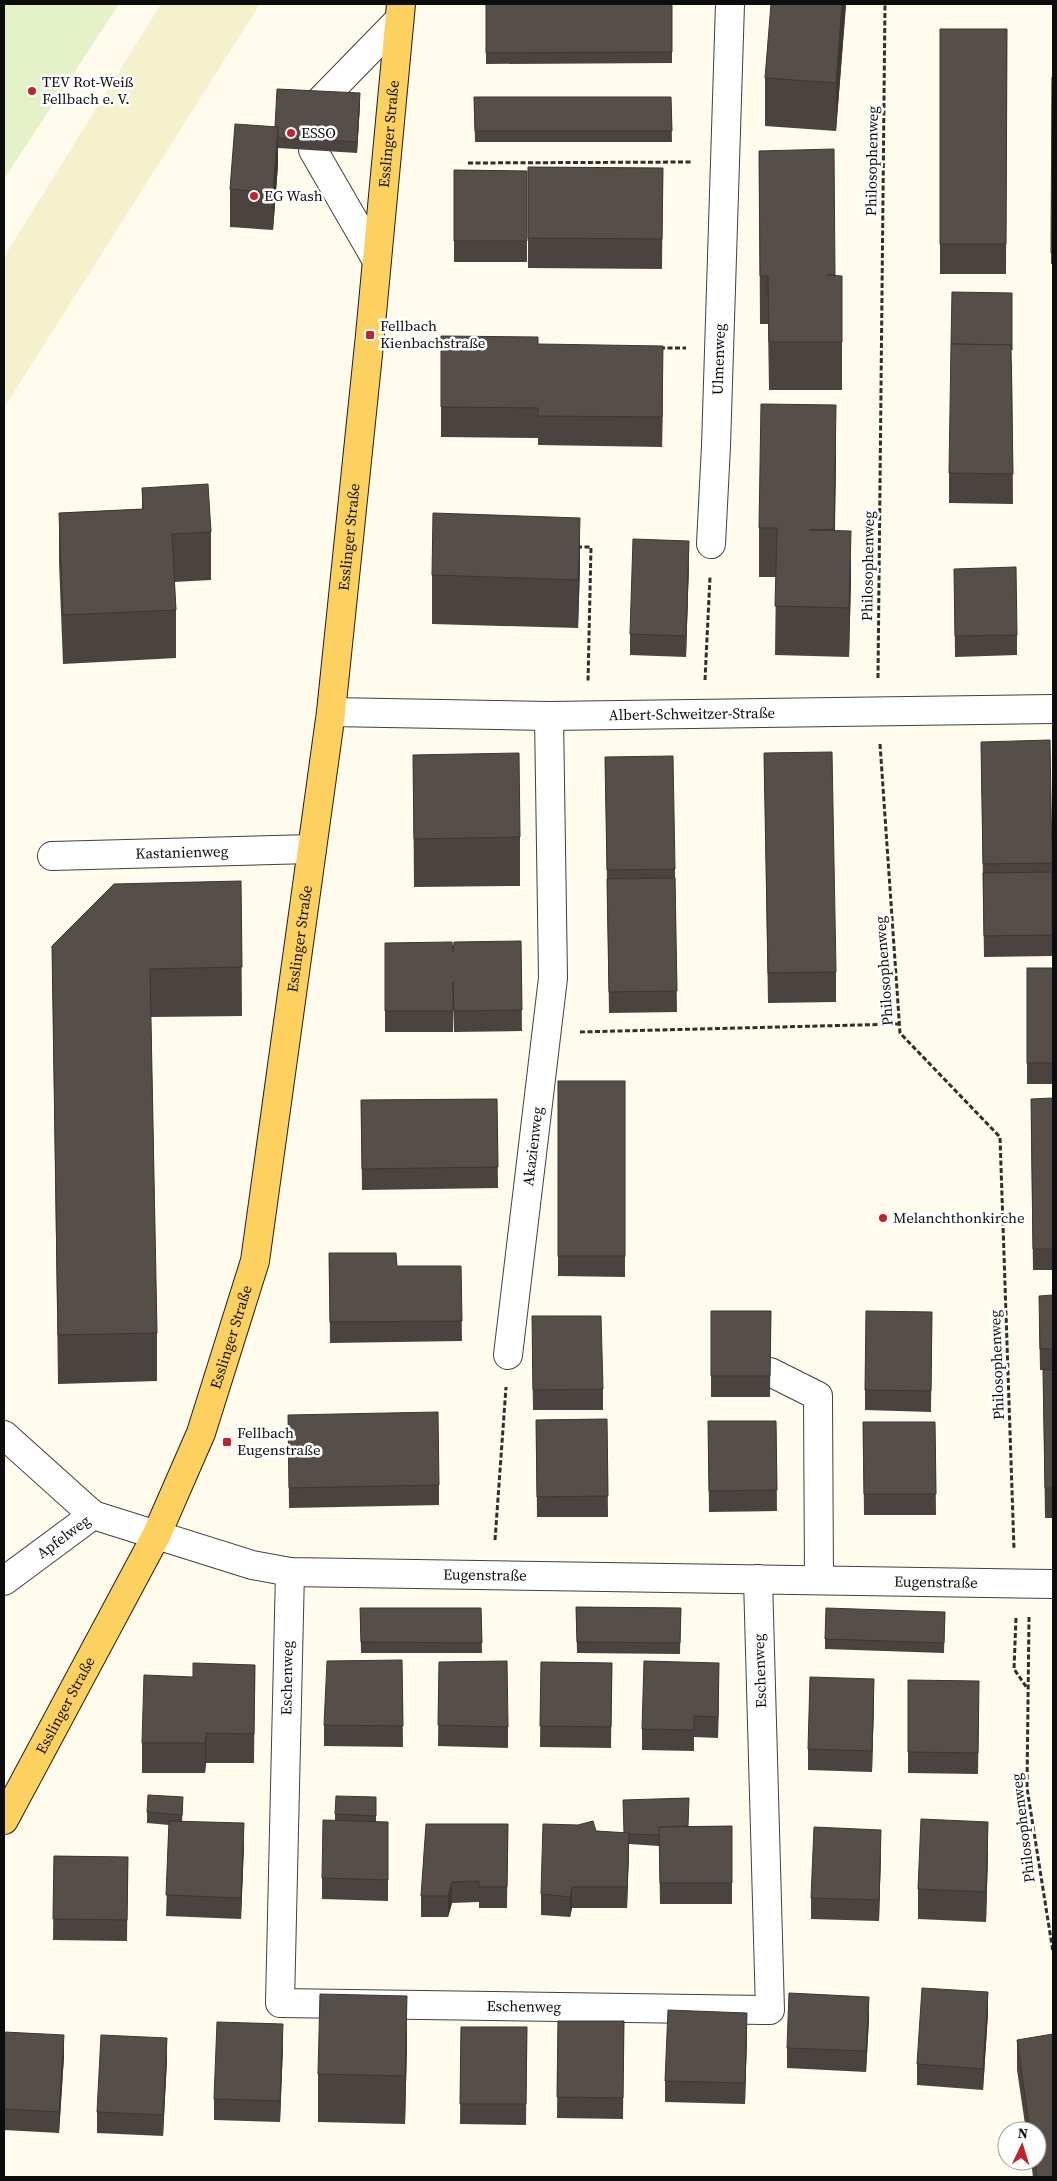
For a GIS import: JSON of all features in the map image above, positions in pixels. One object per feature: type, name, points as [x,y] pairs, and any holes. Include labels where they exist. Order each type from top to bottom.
[{"type":"main road","name":"Esslinger Straße","points":[[4,1820],[156,1536],[202,1433],[255,1261],[331,712],[400,12]]},
{"type":"street","name":"Ulmenweg","points":[[711,544],[730,4]]},
{"type":"street","points":[[376,259],[313,150],[318,102],[400,12]]},
{"type":"street","name":"Albert-Schweitzer-Straße","points":[[331,712],[549,716],[1053,709]]},
{"type":"street","name":"Akazienweg","points":[[508,1355],[553,978],[549,716]]},
{"type":"street","name":"Kastanienweg","points":[[52,856],[312,849]]},
{"type":"street","points":[[770,1372],[818,1396],[819,1580]]},
{"type":"street","points":[[4,1435],[93,1515]]},
{"type":"street","name":"Apfelweg","points":[[4,1581],[93,1515],[156,1536]]},
{"type":"street","name":"Eugenstraße","points":[[156,1536],[252,1565],[290,1572],[1053,1584]]},
{"type":"street","name":"Eschenweg","points":[[290,1572],[280,2003],[770,2010],[758,1579]]},
{"type":"path","name":"Philosophenweg","points":[[885,4],[878,712],[900,1033],[1000,1137],[1015,1583],[1029,1612],[1027,1788],[1053,1952]]},
{"type":"path","points":[[468,163],[725,162]]},
{"type":"path","points":[[659,348],[719,349]]},
{"type":"path","points":[[704,714],[711,544]]},
{"type":"path","points":[[572,547],[591,547],[587,715]]},
{"type":"path","points":[[547,1033],[900,1024]]},
{"type":"path","points":[[493,1576],[508,1355]]},
{"type":"path","points":[[1016,1612],[1014,1669],[1027,1688]]},
{"type":"shaded area","points":[[161,4],[260,4],[4,408],[4,257]]},
{"type":"green space","name":"TEV Rot-Weiß Fellbach e. V.","points":[[4,4],[119,4],[4,179]]},
{"type":"building","points":[[486,4],[672,4],[672,52],[486,53]]},
{"type":"building","points":[[771,4],[842,4],[836,83],[765,78]]},
{"type":"building","points":[[940,29],[1007,29],[1006,244],[940,244]]},
{"type":"building","points":[[1052,77],[1053,253],[1051,253]]},
{"type":"building","points":[[277,89],[360,93],[357,142],[278,138],[278,127],[275,127]]},
{"type":"building","points":[[474,97],[671,97],[672,131],[475,131]]},
{"type":"building","points":[[235,124],[278,127],[273,193],[230,189]]},
{"type":"building","points":[[834,149],[835,275],[827,275],[842,276],[842,342],[769,342],[768,276],[760,276],[759,151]]},
{"type":"building","points":[[528,167],[663,168],[662,239],[528,238]]},
{"type":"building","points":[[454,170],[527,171],[527,241],[454,241]]},
{"type":"building","points":[[952,292],[1012,293],[1012,350],[1011,345],[951,344]]},
{"type":"building","points":[[441,336],[538,337],[538,344],[663,346],[662,417],[538,416],[538,408],[441,407]]},
{"type":"building","points":[[951,344],[1011,345],[1013,474],[949,473]]},
{"type":"building","points":[[761,404],[836,405],[834,529],[809,530],[851,531],[849,608],[775,606],[777,528],[759,528]]},
{"type":"building","points":[[208,484],[211,532],[172,534],[176,610],[63,615],[59,513],[143,509],[142,488]]},
{"type":"building","points":[[433,513],[580,518],[578,580],[432,575]]},
{"type":"building","points":[[633,539],[689,541],[686,636],[630,634]]},
{"type":"building","points":[[1016,567],[1017,635],[955,636],[954,569]]},
{"type":"building","points":[[1050,740],[1052,863],[983,864],[981,742]]},
{"type":"building","points":[[832,752],[836,972],[768,973],[764,753]]},
{"type":"building","points":[[519,753],[520,837],[414,839],[413,755]]},
{"type":"building","points":[[673,756],[675,869],[607,870],[605,757]]},
{"type":"building","points":[[1052,872],[1052,935],[984,936],[983,873]]},
{"type":"building","points":[[675,878],[677,991],[609,992],[607,879]]},
{"type":"building","points":[[241,881],[242,967],[150,969],[157,1333],[58,1335],[52,946],[114,884]]},
{"type":"building","points":[[521,941],[522,1010],[454,1011],[453,982],[453,1011],[385,1011],[385,943],[452,942],[453,952],[454,942]]},
{"type":"building","points":[[1027,968],[1053,968],[1053,1063],[1027,1063]]},
{"type":"building","points":[[558,1081],[625,1081],[625,1256],[558,1256]]},
{"type":"building","points":[[1053,1098],[1053,1249],[1033,1249],[1031,1099]]},
{"type":"building","points":[[497,1099],[498,1167],[362,1169],[361,1100]]},
{"type":"building","points":[[329,1253],[396,1253],[397,1266],[461,1266],[462,1321],[330,1322]]},
{"type":"building","points":[[1053,1295],[1053,1349],[1040,1349],[1039,1296]]},
{"type":"building","points":[[711,1311],[771,1311],[770,1376],[711,1376]]},
{"type":"building","points":[[866,1311],[932,1312],[931,1391],[865,1390]]},
{"type":"building","points":[[532,1316],[601,1316],[603,1389],[533,1390]]},
{"type":"building","points":[[1043,1370],[1053,1370],[1053,1488],[1045,1488]]},
{"type":"building","points":[[438,1412],[439,1485],[289,1488],[288,1415]]},
{"type":"building","points":[[607,1419],[608,1496],[537,1497],[536,1420]]},
{"type":"building","points":[[708,1421],[776,1421],[777,1490],[709,1491]]},
{"type":"building","points":[[863,1422],[935,1422],[936,1494],[864,1494]]},
{"type":"building","points":[[576,1607],[681,1608],[680,1643],[577,1642]]},
{"type":"building","points":[[360,1608],[481,1608],[482,1643],[361,1642]]},
{"type":"building","points":[[826,1608],[945,1612],[944,1643],[825,1639]]},
{"type":"building","points":[[402,1660],[403,1726],[324,1725],[327,1661]]},
{"type":"building","points":[[507,1661],[508,1727],[438,1725],[439,1662]]},
{"type":"building","points":[[644,1661],[719,1663],[718,1717],[694,1716],[694,1730],[642,1729]]},
{"type":"building","points":[[541,1662],[612,1663],[611,1727],[540,1726]]},
{"type":"building","points":[[193,1663],[255,1665],[254,1734],[206,1733],[205,1743],[142,1743],[144,1675],[193,1677]]},
{"type":"building","points":[[810,1677],[874,1679],[872,1751],[808,1749]]},
{"type":"building","points":[[908,1680],[979,1681],[978,1753],[908,1752]]},
{"type":"building","points":[[148,1795],[183,1797],[182,1815],[147,1812]]},
{"type":"building","points":[[336,1796],[376,1797],[376,1816],[335,1814]]},
{"type":"building","points":[[689,1798],[688,1826],[659,1827],[660,1835],[624,1833],[623,1800]]},
{"type":"building","points":[[921,1819],[988,1822],[986,1892],[918,1889]]},
{"type":"building","points":[[323,1820],[388,1822],[388,1880],[322,1878]]},
{"type":"building","points":[[169,1821],[244,1823],[241,1898],[166,1895]]},
{"type":"building","points":[[593,1821],[596,1831],[629,1833],[627,1887],[572,1887],[570,1897],[541,1894],[543,1824],[578,1825]]},
{"type":"building","points":[[426,1824],[508,1824],[507,1887],[479,1887],[479,1881],[452,1882],[448,1896],[421,1896]]},
{"type":"building","points":[[732,1826],[732,1883],[660,1883],[659,1827]]},
{"type":"building","points":[[814,1827],[881,1830],[879,1900],[811,1898]]},
{"type":"building","points":[[54,1856],[128,1857],[127,1920],[53,1919]]},
{"type":"building","points":[[922,1988],[988,1992],[983,2069],[917,2064]]},
{"type":"building","points":[[789,1993],[869,1997],[866,2051],[787,2048]]},
{"type":"building","points":[[320,1994],[407,1996],[405,2076],[318,2074]]},
{"type":"building","points":[[668,2010],[747,2013],[745,2083],[665,2081]]},
{"type":"building","points":[[558,2021],[624,2021],[623,2098],[557,2097]]},
{"type":"building","points":[[217,2022],[283,2024],[280,2101],[214,2099]]},
{"type":"building","points":[[461,2027],[527,2027],[526,2104],[460,2104]]},
{"type":"building","points":[[4,2032],[64,2035],[59,2112],[4,2109]]},
{"type":"building","points":[[1053,2034],[1053,2177],[1037,2177],[1036,2171],[1047,2171],[1047,2121],[1029,2121],[1017,2040]]},
{"type":"building","points":[[101,2035],[167,2038],[163,2115],[97,2112]]},
{"type":"place","name":"TEV Rot-Weiß Fellbach e. V.","points":[[32,91]]},
{"type":"place","name":"ESSO","points":[[291,133]]},
{"type":"place","name":"EG Wash","points":[[254,196]]},
{"type":"place","name":"Fellbach Kienbachstraße","points":[[370,335]]},
{"type":"place","name":"Melanchthonkirche","points":[[883,1218]]},
{"type":"place","name":"Fellbach Eugenstraße","points":[[227,1442]]}]
